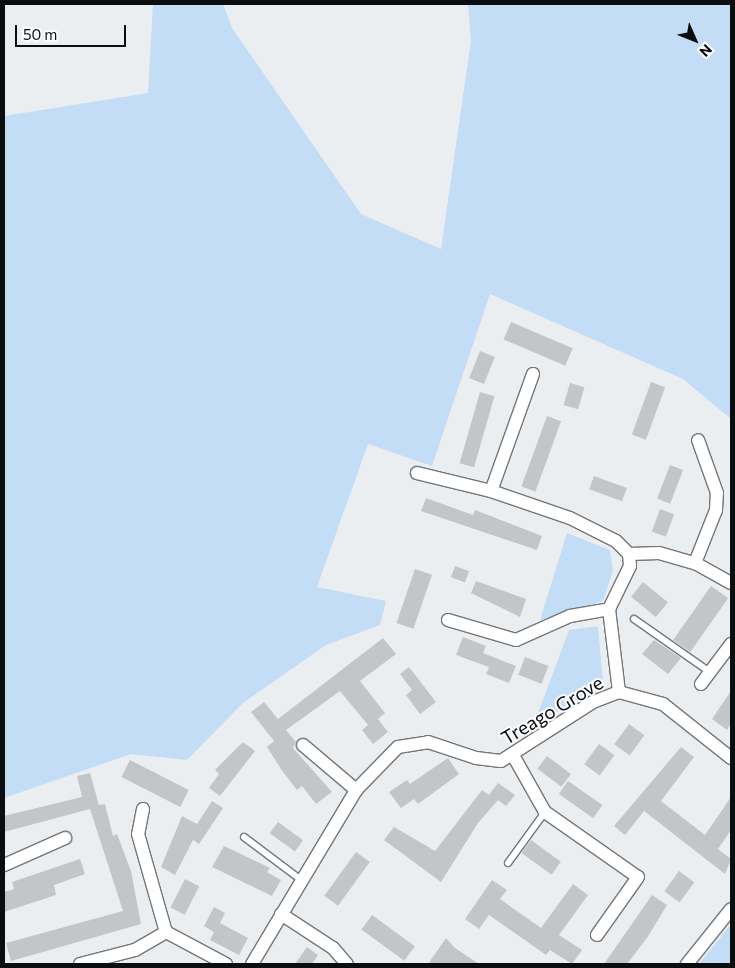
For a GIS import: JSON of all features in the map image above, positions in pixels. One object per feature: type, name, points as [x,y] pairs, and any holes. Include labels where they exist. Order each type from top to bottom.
[{"type":"street","points":[[491,491],[533,374]]},
{"type":"street","points":[[695,563],[716,510],[717,493],[698,440]]},
{"type":"street","points":[[417,473],[491,491],[570,518],[616,541],[629,554],[630,566],[609,609],[619,692]]},
{"type":"street","points":[[629,554],[659,553],[695,563],[731,583]]},
{"type":"street","points":[[448,620],[516,640],[570,616],[609,609]]},
{"type":"street","points":[[701,684],[731,644]]},
{"type":"street","name":"Treago Grove","points":[[252,964],[356,790],[388,754],[412,743],[428,742],[490,762],[514,757],[593,702],[619,692],[663,704],[731,758]]},
{"type":"street","points":[[303,745],[356,790]]},
{"type":"street","points":[[514,757],[545,812],[638,878],[598,935]]},
{"type":"street","points":[[143,809],[138,834],[166,932],[226,964]]},
{"type":"street","points":[[4,865],[65,838]]},
{"type":"street","points":[[687,964],[731,910]]},
{"type":"street","points":[[281,914],[333,948],[347,964]]},
{"type":"street","points":[[80,964],[135,950],[166,932]]},
{"type":"lane","points":[[634,619],[710,672]]},
{"type":"lane","points":[[508,863],[545,812]]},
{"type":"lane","points":[[244,837],[301,880]]},
{"type":"shaded area","points":[[153,4],[223,4],[232,28],[361,214],[441,249],[471,40],[468,4],[731,4],[731,419],[683,379],[490,294],[432,466],[368,444],[317,587],[386,601],[380,625],[326,645],[243,703],[187,760],[131,754],[4,798],[4,116],[148,93]]},
{"type":"shaded area","points":[[567,533],[610,550],[613,571],[603,601],[540,620]]},
{"type":"shaded area","points":[[598,626],[603,683],[533,726],[569,630]]},
{"type":"shaded area","points":[[731,924],[731,964],[699,964]]},
{"type":"building","points":[[511,322],[573,348],[565,366],[504,339]]},
{"type":"building","points":[[480,351],[495,357],[484,384],[469,378]]},
{"type":"building","points":[[651,382],[665,387],[646,440],[632,435]]},
{"type":"building","points":[[570,383],[584,387],[578,409],[564,405]]},
{"type":"building","points":[[480,392],[494,396],[474,467],[460,463]]},
{"type":"building","points":[[547,416],[561,421],[535,492],[521,486]]},
{"type":"building","points":[[670,465],[683,470],[670,504],[657,499]]},
{"type":"building","points":[[594,476],[627,488],[622,501],[589,489]]},
{"type":"building","points":[[426,498],[473,515],[475,510],[542,536],[537,550],[421,511]]},
{"type":"building","points":[[660,509],[674,514],[666,537],[652,532]]},
{"type":"building","points":[[455,566],[469,571],[465,582],[451,577]]},
{"type":"building","points":[[415,569],[432,575],[413,629],[396,623]]},
{"type":"building","points":[[476,581],[526,599],[520,617],[471,593]]},
{"type":"building","points":[[643,582],[668,602],[656,617],[631,597]]},
{"type":"building","points":[[711,586],[728,598],[690,652],[673,640]]},
{"type":"building","points":[[463,637],[486,646],[483,653],[516,666],[509,683],[486,674],[489,667],[456,655]]},
{"type":"building","points":[[383,638],[396,654],[360,681],[385,713],[378,719],[388,732],[373,744],[362,730],[368,725],[340,691],[286,730],[296,742],[293,748],[332,792],[316,804],[302,786],[297,790],[281,769],[267,747],[274,741],[251,712],[264,702],[278,719]]},
{"type":"building","points":[[654,640],[681,658],[668,674],[642,654]]},
{"type":"building","points":[[525,657],[548,666],[542,684],[518,675]]},
{"type":"building","points":[[409,667],[436,702],[420,714],[406,695],[412,690],[400,674]]},
{"type":"building","points":[[731,691],[731,723],[727,730],[712,719]]},
{"type":"building","points":[[629,724],[644,735],[630,755],[614,744]]},
{"type":"building","points":[[243,742],[255,751],[220,796],[209,788],[219,774],[215,770]]},
{"type":"building","points":[[599,744],[614,755],[600,775],[584,764]]},
{"type":"building","points":[[681,747],[694,757],[661,801],[705,835],[731,797],[731,830],[718,849],[731,859],[725,874],[644,811],[625,835],[614,826]]},
{"type":"building","points":[[547,756],[571,774],[561,787],[537,769]]},
{"type":"building","points":[[448,758],[459,774],[418,804],[414,799],[401,808],[389,792],[407,780],[410,784]]},
{"type":"building","points":[[130,760],[189,790],[180,807],[121,777]]},
{"type":"building","points":[[90,773],[99,805],[105,804],[113,836],[117,834],[131,871],[141,924],[11,961],[6,943],[123,911],[90,809],[4,832],[4,816],[82,797],[77,776]]},
{"type":"building","points":[[568,781],[602,805],[593,818],[559,794]]},
{"type":"building","points":[[498,783],[515,795],[506,806],[498,800],[478,823],[441,882],[384,840],[394,827],[435,851],[482,790],[489,795]]},
{"type":"building","points":[[212,801],[223,808],[199,844],[193,840],[175,875],[161,867],[182,816],[197,824]]},
{"type":"building","points":[[278,822],[303,840],[295,852],[270,833]]},
{"type":"building","points":[[531,840],[561,862],[552,875],[522,853]]},
{"type":"building","points":[[224,846],[270,868],[267,872],[281,880],[272,896],[212,867]]},
{"type":"building","points":[[356,852],[370,862],[338,906],[324,896]]},
{"type":"building","points":[[80,859],[85,874],[54,885],[56,895],[4,912],[4,892],[14,889],[12,882]]},
{"type":"building","points":[[679,871],[694,882],[680,902],[664,891]]},
{"type":"building","points":[[185,879],[199,886],[185,915],[170,908]]},
{"type":"building","points":[[492,880],[507,890],[500,899],[541,928],[573,884],[588,895],[559,935],[582,950],[572,964],[550,950],[546,955],[489,915],[479,929],[465,919]]},
{"type":"building","points":[[652,895],[667,905],[647,938],[627,964],[604,964]]},
{"type":"building","points":[[214,907],[225,913],[220,923],[248,938],[239,955],[210,940],[214,932],[204,926]]},
{"type":"building","points":[[372,915],[415,946],[404,961],[361,930]]},
{"type":"building","points":[[446,938],[455,948],[479,964],[428,964]]},
{"type":"building","points":[[307,947],[318,955],[312,964],[295,964]]}]
